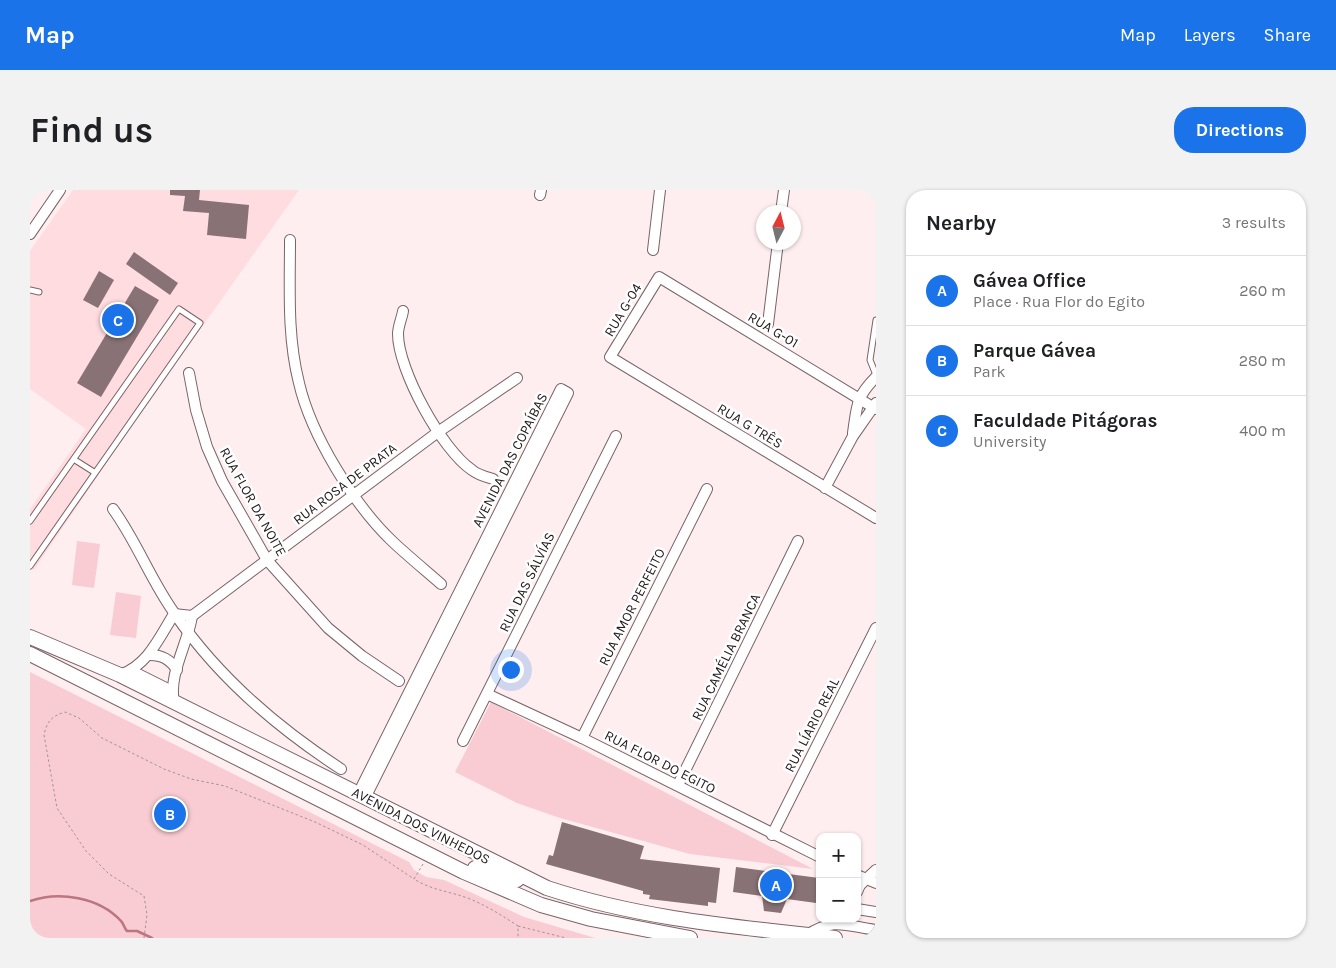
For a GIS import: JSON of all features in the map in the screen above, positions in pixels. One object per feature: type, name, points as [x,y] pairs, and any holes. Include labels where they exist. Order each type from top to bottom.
[{"type":"main road","name":"AVENIDA DOS VINHEDOS","points":[[30,637],[126,673],[173,697],[240,736],[547,888],[594,904],[670,919],[835,938]]},
{"type":"main road","name":"AVENIDA DOS VINHEDOS","points":[[30,654],[424,852],[541,905],[591,919],[690,938]]},
{"type":"main road","points":[[102,691],[185,723],[230,744],[240,736]]},
{"type":"main road","points":[[424,852],[425,843],[485,872],[547,888]]},
{"type":"street","points":[[30,234],[60,190]]},
{"type":"street","points":[[653,250],[660,190]]},
{"type":"street","points":[[782,205],[784,190]]},
{"type":"street","points":[[290,240],[289,314],[299,384],[315,427],[332,462],[354,495],[392,541],[441,584]]},
{"type":"street","points":[[768,324],[777,250]]},
{"type":"street","name":"RUA G-04","points":[[610,357],[659,277]]},
{"type":"street","name":"RUA G-01","points":[[659,277],[875,406]]},
{"type":"street","points":[[403,311],[398,333],[405,366],[411,383],[438,432],[471,470],[493,478]]},
{"type":"street","name":"RUA G TRÊS","points":[[610,357],[876,518]]},
{"type":"street","name":"RUA FLOR DA NOITE","points":[[190,373],[196,410],[207,447],[222,481],[267,560],[328,628],[362,656],[399,681]]},
{"type":"street","points":[[853,436],[859,398],[863,390],[876,376]]},
{"type":"street","name":"RUA ROSA DE PRATA","points":[[192,616],[438,432],[517,378]]},
{"type":"street","name":"AVENIDA DAS COPAÍBAS","points":[[561,389],[568,393],[369,790],[361,795],[362,786],[561,389]]},
{"type":"street","points":[[825,488],[853,436],[875,406]]},
{"type":"street","name":"RUA DAS SÁLVÍAS","points":[[463,742],[616,436]]},
{"type":"street","name":"RUA AMOR PERFEITO","points":[[582,738],[707,488]]},
{"type":"street","points":[[113,509],[174,614],[190,634],[239,688],[276,723],[307,747],[341,769]]},
{"type":"street","name":"RUA CAMÉLIA BRANCA","points":[[678,786],[798,541]]},
{"type":"street","points":[[173,697],[177,670],[190,634],[192,616],[174,614]]},
{"type":"street","points":[[126,673],[150,655],[174,614]]},
{"type":"street","name":"RUA LÍARIO REAL","points":[[772,835],[876,628]]},
{"type":"street","points":[[150,655],[158,655],[169,660],[177,670]]},
{"type":"street","name":"RUA FLOR DO EGITO","points":[[487,694],[582,738],[816,856]]},
{"type":"street","points":[[861,877],[876,870]]},
{"type":"street","points":[[861,877],[876,883]]},
{"type":"street","points":[[861,910],[876,912]]},
{"type":"street","points":[[807,935],[820,927],[833,923]]},
{"type":"street","points":[[847,923],[876,930]]},
{"type":"lane","points":[[30,290],[39,292]]},
{"type":"lane","points":[[30,521],[75,460],[180,309],[200,323],[30,566]]},
{"type":"lane","points":[[876,320],[870,360],[876,376]]},
{"type":"lane","points":[[75,460],[94,472]]},
{"type":"path","points":[[144,937],[147,905],[144,896],[109,874],[86,851],[57,808],[44,735],[46,724],[54,716],[64,712],[79,718],[102,738],[164,769],[191,779],[225,786],[314,822],[363,845],[427,888],[469,899],[518,926],[566,938]]},
{"type":"path","points":[[414,879],[419,873],[424,852]]},
{"type":"path","points":[[518,926],[518,938]]},
{"type":"shaded area","points":[[73,190],[299,190],[129,430],[34,570],[30,568],[30,509],[86,429],[30,389],[30,251]]},
{"type":"shaded area","points":[[77,541],[100,544],[94,588],[72,585]]},
{"type":"shaded area","points":[[116,592],[141,596],[136,638],[110,635]]},
{"type":"shaded area","points":[[30,672],[409,862],[414,870],[426,877],[444,880],[524,917],[595,938],[30,938]]},
{"type":"shaded area","points":[[491,702],[813,869],[690,854],[560,818],[517,803],[455,772]]},
{"type":"building","points":[[170,190],[200,190],[199,200],[249,205],[246,239],[207,235],[209,213],[183,211],[185,196],[170,195]]},
{"type":"building","points":[[134,252],[178,283],[170,295],[126,264]]},
{"type":"building","points":[[99,271],[114,280],[98,308],[83,300]]},
{"type":"building","points":[[135,286],[159,300],[101,397],[77,383]]},
{"type":"building","points":[[562,822],[644,846],[640,859],[720,868],[716,903],[708,902],[708,906],[649,899],[650,895],[643,894],[643,891],[546,864],[549,855],[553,856]]},
{"type":"building","points":[[736,867],[816,878],[816,903],[787,899],[781,913],[764,911],[762,896],[733,892]]},
{"type":"waterway","points":[[30,901],[53,897],[78,898],[90,901],[112,913],[122,922],[127,931],[137,931],[152,938]]},
{"type":"place","name":"Faculdade Pitágoras","points":[[118,320]]},
{"type":"place","name":"Parque Gávea","points":[[170,814]]},
{"type":"place","name":"Gávea Office","points":[[776,885]]}]
